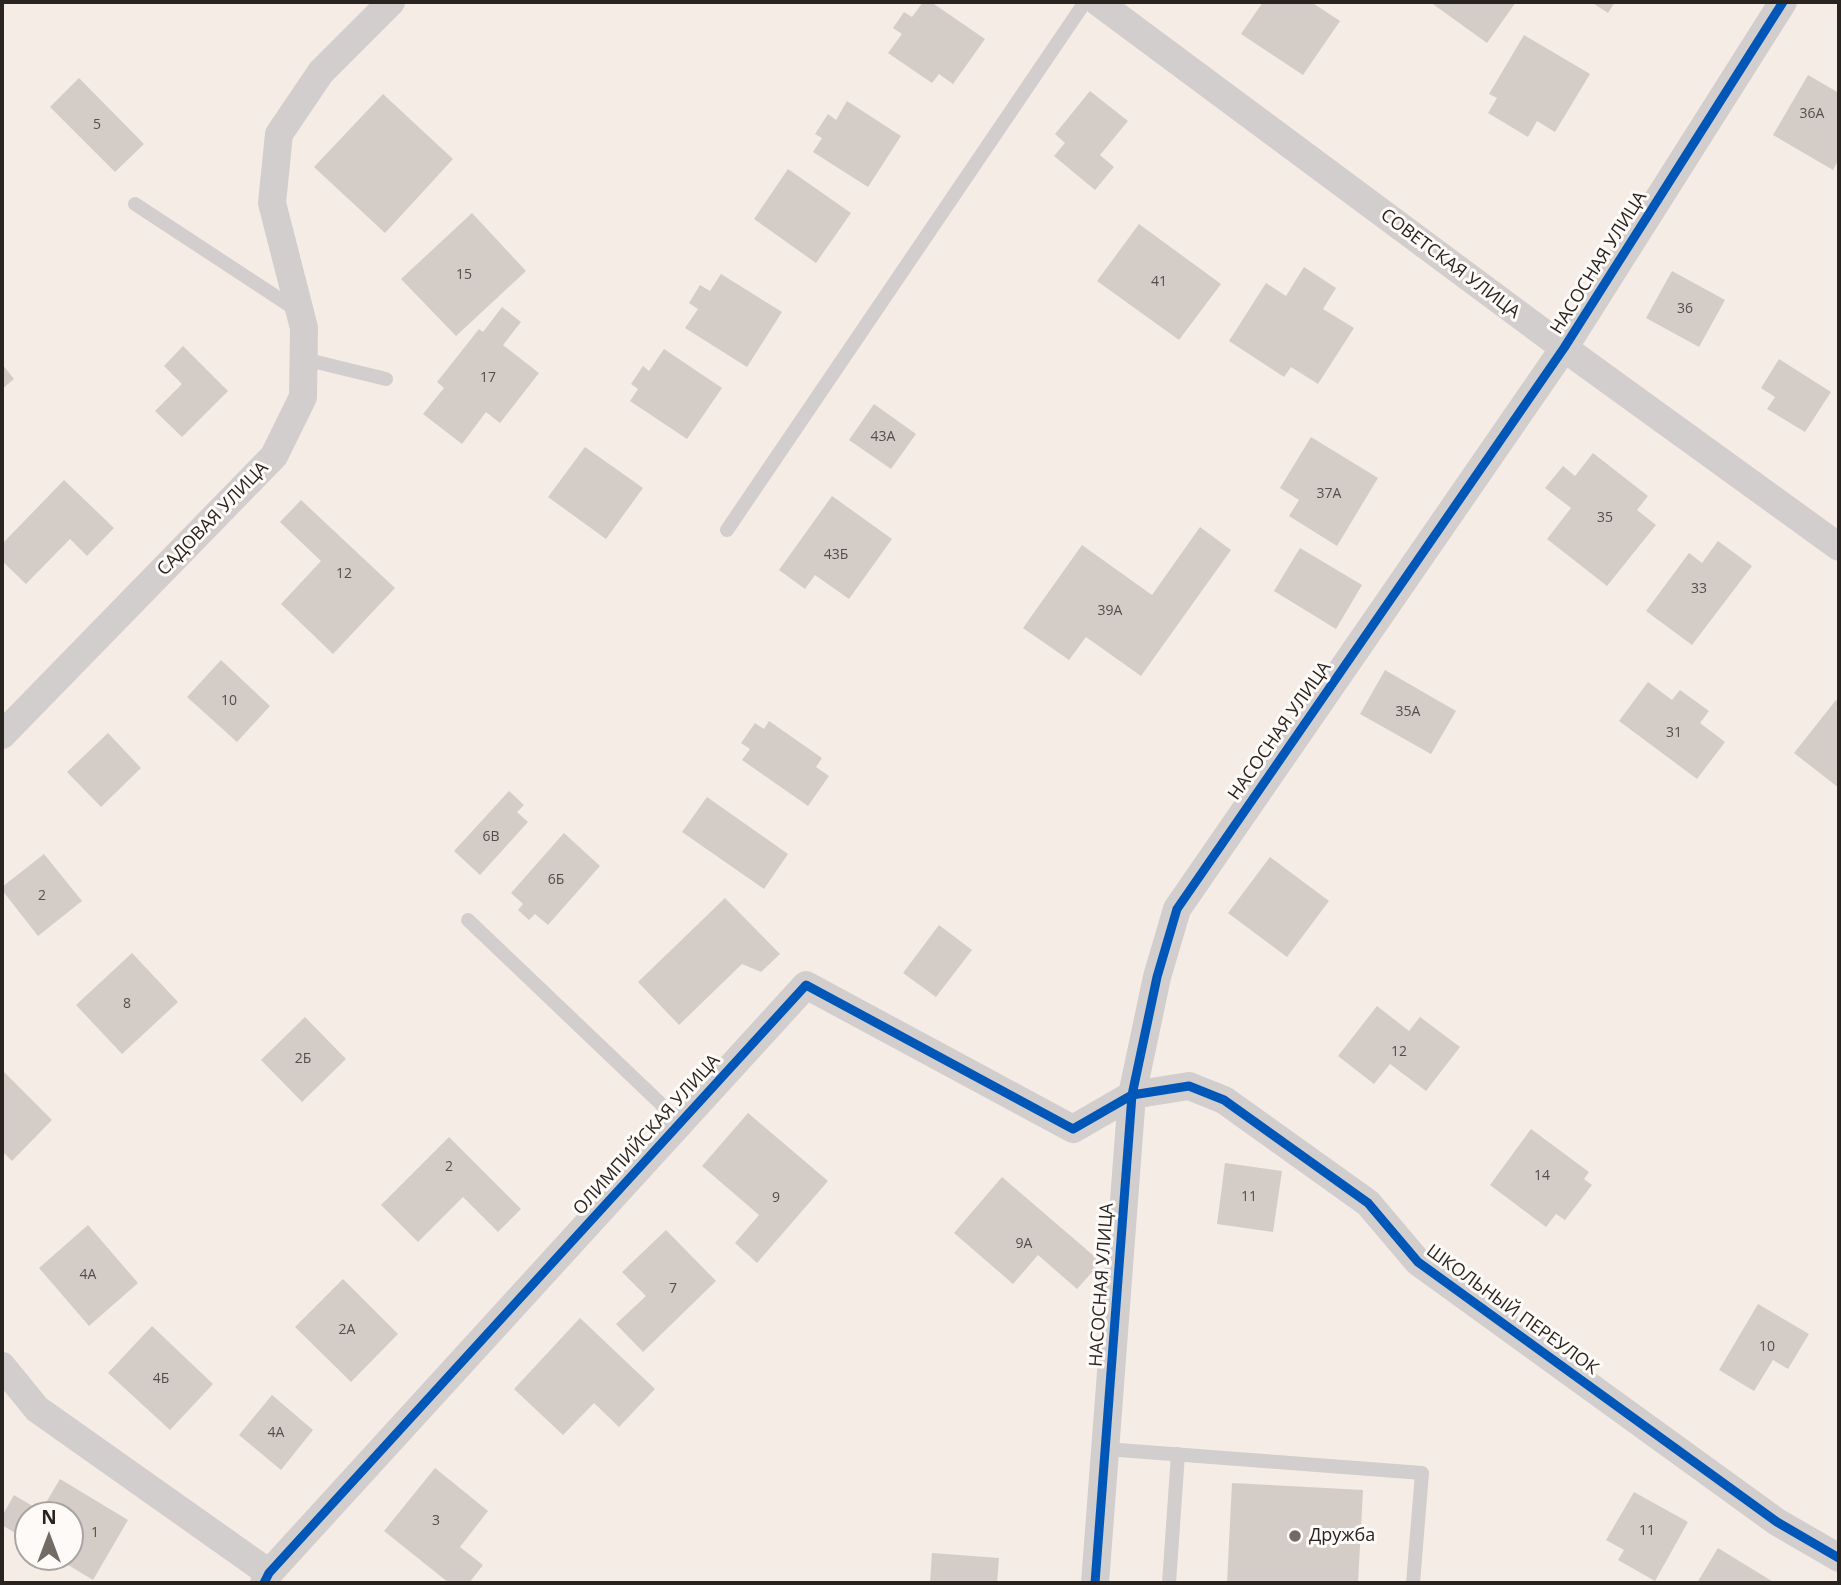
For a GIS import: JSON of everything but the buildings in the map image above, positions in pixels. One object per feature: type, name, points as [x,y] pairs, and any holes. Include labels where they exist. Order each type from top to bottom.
[{"type":"street","name":"САДОВАЯ УЛИЦА","points":[[2,735],[274,456],[303,397],[304,359],[304,328],[272,203],[279,134],[321,72],[391,2]]},
{"type":"street","name":"СОВЕТСКАЯ УЛИЦА","points":[[1098,2],[1564,348],[1839,547]]},
{"type":"street","name":"НАСОСНАЯ УЛИЦА","points":[[1095,1583],[1132,1095],[1157,977],[1177,909],[1564,348],[1783,2]]},
{"type":"street","name":"ОЛИМПИЙСКАЯ УЛИЦА","points":[[266,1578],[806,985],[1073,1129],[1132,1095]]},
{"type":"street","name":"ШКОЛЬНЫЙ ПЕРЕУЛОК","points":[[1132,1095],[1189,1086],[1224,1100],[1368,1203],[1418,1262],[1777,1522],[1839,1558]]},
{"type":"street","points":[[2,1366],[37,1409],[266,1578]]},
{"type":"lane","points":[[727,530],[1085,2]]},
{"type":"lane","points":[[135,204],[300,313]]},
{"type":"lane","points":[[304,359],[386,379]]},
{"type":"lane","points":[[468,920],[681,1123]]},
{"type":"lane","points":[[1106,1449],[1422,1473],[1413,1583]]},
{"type":"lane","points":[[1170,1583],[1178,1454]]},
{"type":"cycle path","points":[[1095,1583],[1132,1095],[1157,977],[1177,909],[1564,348],[1783,2]]},
{"type":"cycle path","points":[[264,1583],[269,1573],[806,985],[1073,1129],[1132,1095],[1189,1086],[1224,1100],[1368,1203],[1418,1262],[1777,1522],[1839,1558]]},
{"type":"place","name":"Дружба","points":[[1295,1536]]}]
